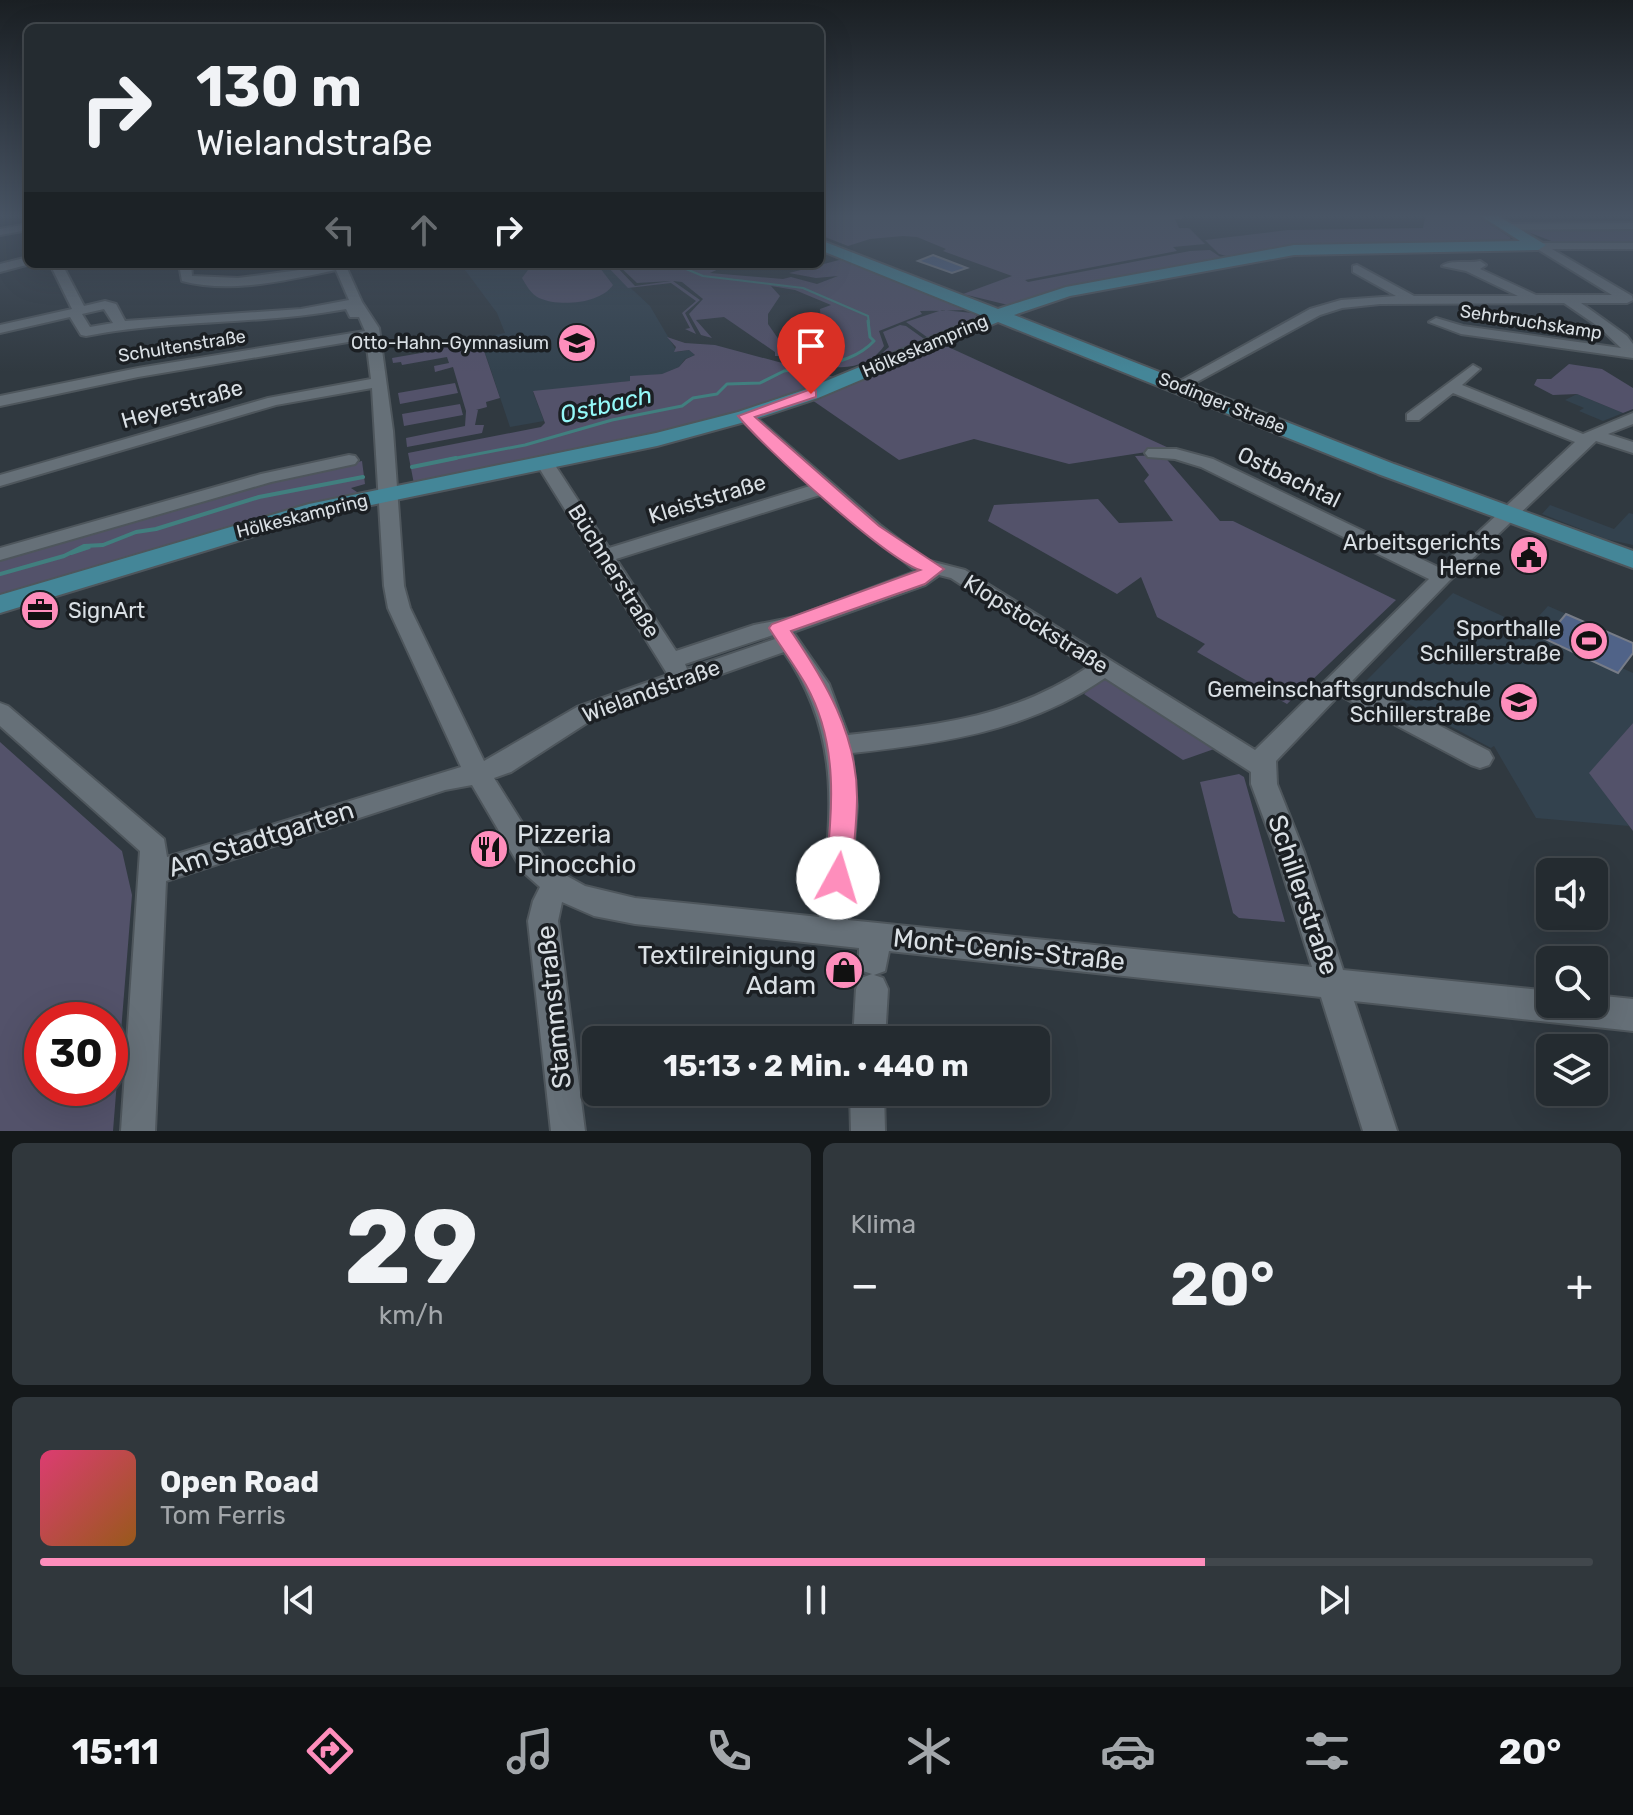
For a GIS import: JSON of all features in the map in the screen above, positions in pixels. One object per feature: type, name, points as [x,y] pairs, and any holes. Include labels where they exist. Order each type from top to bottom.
[{"type":"main road","name":"Sodinger Straße","points":[[882,267],[1507,518],[1633,560]]},
{"type":"main road","name":"Hölkeskampring","points":[[0,604],[288,517],[657,439],[745,416],[811,394],[1000,314],[1066,292],[1197,267]]},
{"type":"main road","name":"Sodinger Straße","points":[[1507,518],[1556,542],[1633,568]]},
{"type":"street","name":"Sehrbruchskamp","points":[[1475,267],[1534,299]]},
{"type":"street","points":[[1574,267],[1630,301]]},
{"type":"street","points":[[58,268],[86,332],[121,325],[305,312],[356,304]]},
{"type":"street","points":[[185,268],[186,278],[205,282],[283,276],[324,268]]},
{"type":"street","name":"Mont-Cenis-Straße","points":[[340,268],[356,304],[352,308],[355,315],[361,326],[371,333],[379,382],[395,596],[478,774],[533,864],[557,885],[594,903],[615,908],[832,931],[874,962],[1333,983],[1633,1015]]},
{"type":"street","name":"Sehrbruchskamp","points":[[1357,269],[1413,300]]},
{"type":"street","name":"Sehrbruchskamp","points":[[1436,322],[1461,330],[1631,354],[1629,348],[1606,325],[1566,299]]},
{"type":"street","name":"Sehrbruchskamp","points":[[1179,386],[1315,312],[1358,302],[1630,301]]},
{"type":"street","points":[[0,329],[109,305],[121,325]]},
{"type":"street","name":"Schultenstraße","points":[[0,401],[121,375],[285,351],[371,333]]},
{"type":"street","points":[[1413,417],[1473,369]]},
{"type":"street","name":"Heyerstraße","points":[[0,481],[274,401],[379,382]]},
{"type":"street","points":[[1452,387],[1590,438],[1633,448]]},
{"type":"street","name":"Klopstockstraße","points":[[745,416],[823,488],[919,564],[958,574],[1261,766]]},
{"type":"street","points":[[1261,766],[1266,751],[1442,577],[1590,438],[1633,418]]},
{"type":"street","name":"Ostbachtal","points":[[1154,453],[1176,454],[1207,463],[1442,577]]},
{"type":"street","name":"Hölkeskampring","points":[[0,554],[267,478],[349,460]]},
{"type":"street","name":"Büchnerstraße","points":[[545,463],[676,670]]},
{"type":"street","name":"Kleiststraße","points":[[604,556],[823,488]]},
{"type":"street","name":"Wielandstraße","points":[[478,774],[502,765],[585,713],[676,670],[784,635],[918,580],[935,569]]},
{"type":"street","points":[[784,635],[818,686],[839,745],[845,818],[832,931]]},
{"type":"street","points":[[839,745],[958,731],[1007,720],[1064,697],[1105,667]]},
{"type":"street","points":[[1336,683],[1460,751],[1480,758]]},
{"type":"street","points":[[0,712],[154,847],[155,873]]},
{"type":"street","name":"Schillerstraße","points":[[1261,766],[1264,784],[1380,1131]]},
{"type":"street","name":"Am Stadtgarten","points":[[138,1131],[155,873],[445,780],[478,774]]},
{"type":"street","name":"Stammstraße","points":[[557,885],[547,901],[543,921],[568,1131]]},
{"type":"street","points":[[870,1026],[874,962]]},
{"type":"street","points":[[867,1106],[868,1131]]},
{"type":"shaded area","points":[[862,267],[966,310],[920,311],[922,314],[879,331],[884,346],[875,356],[853,366],[828,367],[791,360],[800,346],[791,343],[821,324],[820,309],[831,305],[795,290],[771,286],[780,296],[768,314],[768,324],[785,356],[775,356],[775,352],[724,317],[696,320],[712,338],[701,335],[689,314],[703,299],[682,282],[673,281],[700,300],[685,313],[696,334],[685,329],[690,328],[682,313],[696,301],[671,283],[628,288],[609,268],[618,268],[635,286],[671,281],[637,283],[621,268],[721,268],[710,273],[791,277],[817,284],[838,276],[816,278],[789,273],[808,268]]},
{"type":"shaded area","points":[[987,267],[1094,267],[1025,280],[1028,282],[1108,267],[1178,267],[1071,288],[1008,305],[963,294],[1012,276]]},
{"type":"shaded area","points":[[600,268],[613,285],[589,300],[568,303],[547,301],[534,294],[522,278],[528,270]]},
{"type":"shaded area","name":"Otto-Hahn-Gymnasium","points":[[609,268],[650,306],[677,352],[689,350],[695,355],[663,374],[630,377],[631,381],[533,392],[544,421],[510,427],[480,338],[505,333],[497,313],[465,270]]},
{"type":"shaded area","points":[[942,310],[973,313],[981,319],[931,340],[906,322]]},
{"type":"shaded area","points":[[900,325],[927,341],[873,361],[889,347],[883,332]]},
{"type":"shaded area","points":[[479,336],[500,398],[486,402],[487,407],[476,410],[475,425],[484,425],[482,433],[407,447],[406,438],[465,426],[466,411],[453,367],[435,372],[434,366],[449,363],[447,357],[402,365],[401,362],[393,363],[392,358],[444,349],[442,340]]},
{"type":"shaded area","points":[[667,337],[685,343],[715,345],[838,378],[758,408],[647,438],[414,484],[408,453],[541,427],[545,423],[533,391],[630,381],[630,376],[662,374],[679,367],[695,355],[689,350],[674,352],[676,347]]},
{"type":"shaded area","points":[[944,345],[1182,454],[1153,451],[1069,464],[974,439],[899,460],[812,400]]},
{"type":"shaded area","points":[[1569,364],[1602,369],[1633,388],[1633,409],[1623,413],[1577,394],[1553,395],[1534,385],[1537,379],[1551,379]]},
{"type":"shaded area","points":[[455,383],[458,393],[400,404],[398,393]]},
{"type":"shaded area","points":[[1577,394],[1623,413],[1603,421],[1579,411],[1584,408],[1565,400]]},
{"type":"shaded area","points":[[460,404],[463,415],[404,426],[402,414]]},
{"type":"shaded area","points":[[1163,455],[1220,521],[1233,521],[1396,600],[1287,704],[1197,652],[1205,644],[1157,617],[1141,577],[1117,594],[988,521],[994,505],[1098,499],[1119,523],[1173,521],[1144,481],[1149,475],[1135,456]]},
{"type":"shaded area","points":[[362,461],[365,484],[351,488],[360,494],[0,598],[0,557],[259,482]]},
{"type":"shaded area","points":[[1550,505],[1614,529],[1629,513],[1633,514],[1633,545],[1606,539],[1542,514]]},
{"type":"shaded area","name":"Gemeinschaftsgrundschule Schillerstraße","points":[[1453,593],[1528,628],[1548,606],[1633,643],[1633,653],[1622,668],[1633,673],[1633,723],[1590,773],[1629,826],[1536,818],[1494,746],[1491,748],[1366,681]]},
{"type":"shaded area","points":[[1109,678],[1217,748],[1183,760],[1084,694],[1101,680]]},
{"type":"shaded area","points":[[1633,723],[1633,831],[1589,773]]},
{"type":"shaded area","points":[[0,742],[122,851],[132,895],[123,1002],[24,1002],[24,1106],[115,1106],[113,1131],[0,1131]]},
{"type":"shaded area","points":[[1239,774],[1244,777],[1285,922],[1239,918],[1233,913],[1200,782]]},
{"type":"building","points":[[934,267],[967,268],[952,273]]},
{"type":"building","name":"Sporthalle Schillerstraße","points":[[1566,614],[1633,643],[1633,653],[1618,673],[1545,639]]},
{"type":"waterway","name":"Ostbach","points":[[684,268],[703,276],[803,288],[868,316],[869,323]]},
{"type":"waterway","name":"Ostbach","points":[[818,366],[848,358],[868,347],[874,341],[870,337],[868,321]]},
{"type":"waterway","name":"Ostbach","points":[[449,459],[525,445],[612,420],[682,406],[693,398],[717,394],[727,384],[760,383],[784,371],[803,368]]},
{"type":"waterway","name":"Ostbach","points":[[449,459],[456,458]]},
{"type":"waterway","name":"Ostbach","points":[[412,467],[449,459]]},
{"type":"waterway","name":"Ostbach","points":[[0,574],[64,556],[84,546],[103,545],[136,532],[156,529],[259,497],[363,477]]},
{"type":"waterway","name":"Ostbach","points":[[71,553],[89,547]]},
{"type":"place","name":"Otto-Hahn-Gymnasium","points":[[577,343]]},
{"type":"place","name":"Arbeitsgerichts Herne","points":[[1529,555]]},
{"type":"place","name":"SignArt","points":[[40,610]]},
{"type":"place","name":"Sporthalle Schillerstraße","points":[[1589,641]]},
{"type":"place","name":"Gemeinschaftsgrundschule Schillerstraße","points":[[1519,702]]},
{"type":"place","name":"Pizzeria Pinocchio","points":[[489,849]]},
{"type":"place","name":"Textilreinigung Adam","points":[[844,970]]},
{"type":"route","points":[[811,394],[745,416],[782,452],[873,529],[919,564],[935,569],[918,580],[798,624],[779,628],[818,686],[839,745],[845,818],[838,878]]}]
